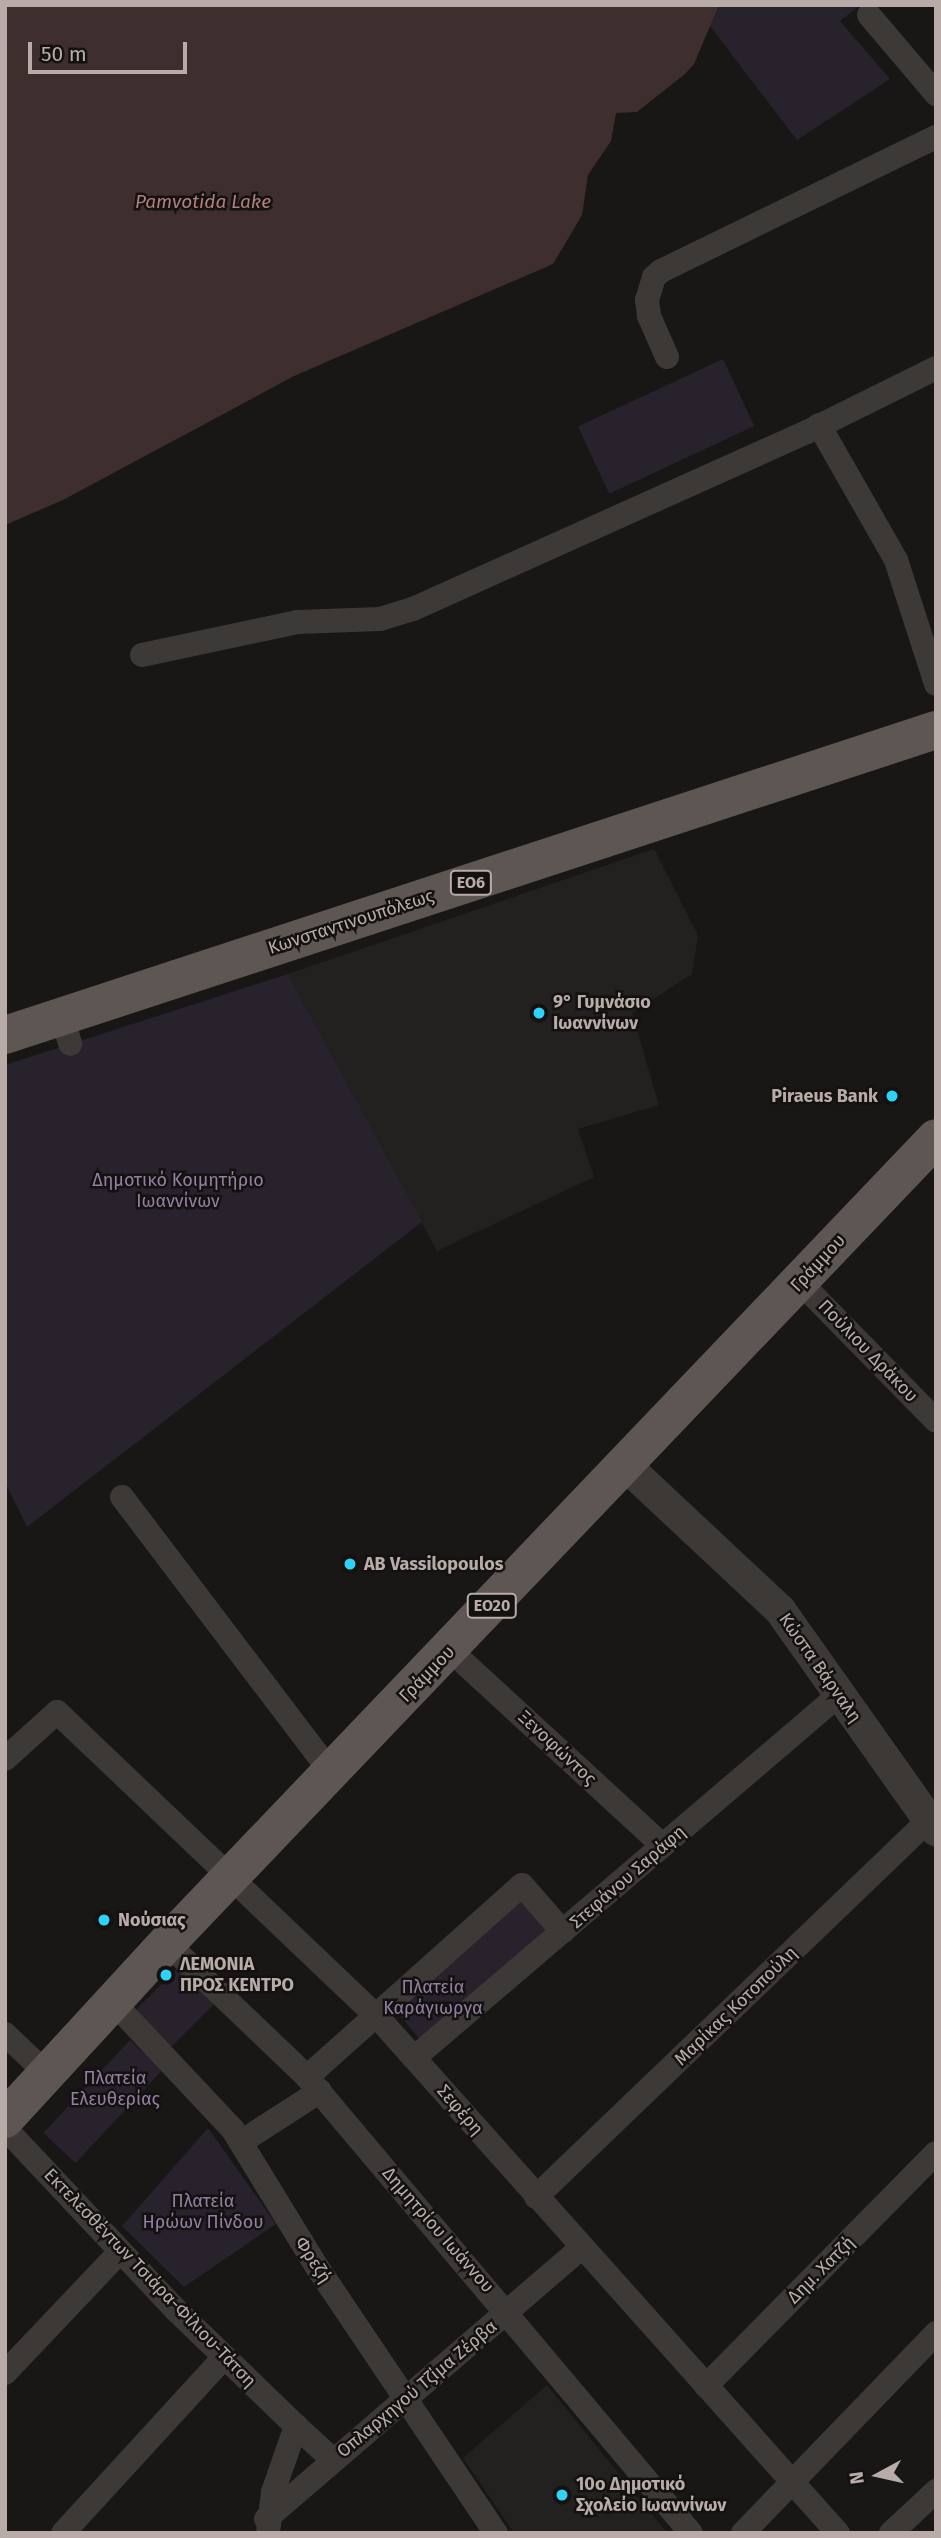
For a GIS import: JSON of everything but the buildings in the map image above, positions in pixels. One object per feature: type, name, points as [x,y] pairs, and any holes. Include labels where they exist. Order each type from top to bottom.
[{"type":"main road","name":"Κωνσταντινουπόλεως","points":[[5,1035],[66,1030],[936,730]]},
{"type":"main road","name":"Γράμμου","points":[[5,2119],[167,1943],[450,1650],[936,1138]]},
{"type":"street","points":[[869,15],[936,94]]},
{"type":"street","points":[[667,357],[649,316],[647,300],[654,277],[661,271],[936,136]]},
{"type":"street","points":[[142,655],[297,622],[380,619],[413,609],[819,425],[936,368]]},
{"type":"street","points":[[819,425],[896,560],[936,684]]},
{"type":"street","name":"Πούλιου Δράκου","points":[[800,1282],[936,1421]]},
{"type":"street","name":"Κώστα Βάρναλη","points":[[625,1465],[766,1594],[805,1640],[840,1694],[933,1821]]},
{"type":"street","points":[[122,1497],[331,1772]]},
{"type":"street","name":"Ξενοφώντος","points":[[450,1650],[663,1846]]},
{"type":"street","name":"Στεφάνου Σαράφη","points":[[414,2058],[840,1694]]},
{"type":"street","name":"Σεφέρη","points":[[5,1759],[57,1712],[374,2014],[838,2533]]},
{"type":"street","name":"Μαρίκας Κοτοπούλη","points":[[536,2197],[933,1821]]},
{"type":"street","points":[[241,2142],[314,2084],[374,2014],[522,1885],[563,1932]]},
{"type":"street","name":"Δημητρίου Ιωάννου","points":[[167,1943],[314,2084],[691,2533]]},
{"type":"street","name":"Φρεζή","points":[[113,2002],[220,2113],[241,2142],[292,2228],[495,2533]]},
{"type":"street","points":[[5,2034],[46,2073]]},
{"type":"street","name":"Εκτελεσθέντων Τσιάρα-Φίλιου-Τάτση","points":[[5,2128],[120,2252],[332,2460]]},
{"type":"street","name":"Δημ. Χατζή","points":[[706,2386],[936,2153]]},
{"type":"street","name":"Οπλαρχηγού Τζίμα Ζέρβα","points":[[263,2527],[332,2460],[581,2248]]},
{"type":"street","points":[[5,2373],[120,2252]]},
{"type":"street","points":[[743,2533],[936,2333]]},
{"type":"street","points":[[63,2533],[225,2357]]},
{"type":"street","points":[[263,2527],[296,2426]]},
{"type":"street","points":[[891,2533],[936,2490]]},
{"type":"shaded area","points":[[654,849],[698,935],[692,974],[632,1013],[659,1105],[578,1129],[594,1177],[437,1251],[288,974]]},
{"type":"shaded area","name":"10ο Δημοτικό Σχολείο Ιωαννίνων","points":[[547,2385],[667,2533],[514,2533],[463,2458]]},
{"type":"green space","points":[[719,5],[860,5],[840,21],[890,79],[797,140],[710,26]]},
{"type":"green space","points":[[723,359],[754,426],[609,494],[578,427]]},
{"type":"green space","name":"Δημοτικό Κοιμητήριο Ιωαννίνων","points":[[288,974],[422,1222],[27,1527],[5,1482],[5,1065]]},
{"type":"green space","name":"Πλατεία Καράγιωργα","points":[[518,1895],[548,1931],[420,2039],[389,2003]]},
{"type":"green space","points":[[179,1967],[215,2003],[170,2048],[134,2012]]},
{"type":"green space","name":"Πλατεία Ελευθερίας","points":[[130,2040],[162,2070],[76,2163],[43,2133]]},
{"type":"green space","name":"Πλατεία Ηρώων Πίνδου","points":[[208,2128],[276,2224],[184,2287],[122,2226]]},
{"type":"water","name":"Pamvotida Lake","points":[[5,5],[719,5],[694,64],[685,74],[637,112],[616,113],[611,141],[588,175],[582,215],[553,264],[294,376],[63,500],[5,525]]},
{"type":"place","name":"9° Γυμνάσιο Ιωαννίνων","points":[[539,1013]]},
{"type":"place","name":"Piraeus Bank","points":[[892,1096]]},
{"type":"place","name":"AB Vassilopoulos","points":[[350,1564]]},
{"type":"place","name":"Νούσιας","points":[[104,1920]]},
{"type":"place","name":"ΛΕΜΟΝΙΑ ΠΡΟΣ ΚΕΝΤΡΟ","points":[[166,1975]]},
{"type":"place","name":"10ο Δημοτικό Σχολείο Ιωαννίνων","points":[[562,2495]]}]
